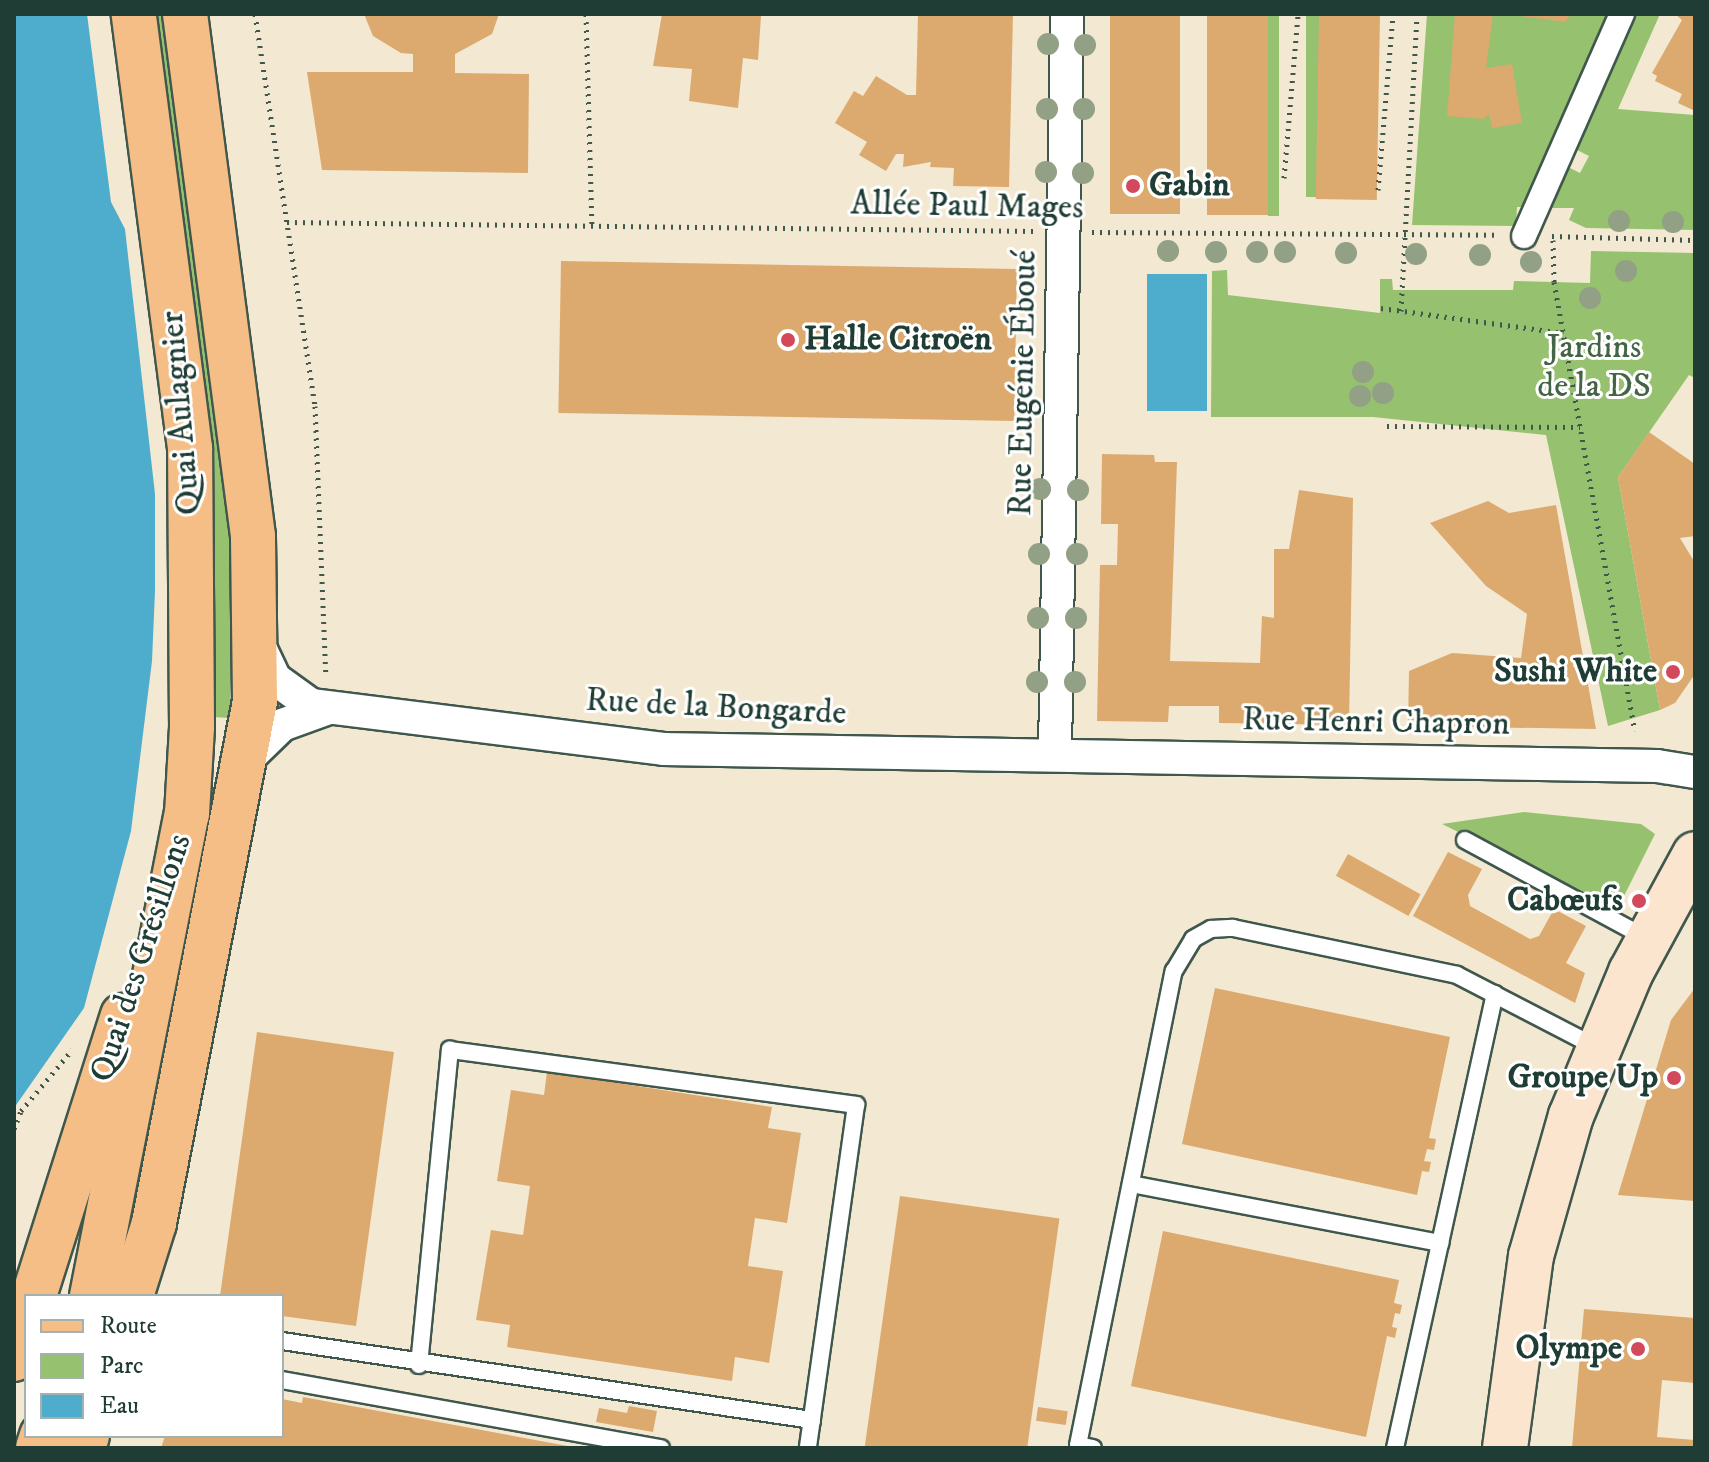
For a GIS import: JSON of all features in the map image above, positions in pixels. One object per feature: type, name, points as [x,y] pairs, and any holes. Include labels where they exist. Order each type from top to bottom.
[{"type":"main road","name":"Quai Aulagnier","points":[[134,14],[190,448],[193,593],[187,814]]},
{"type":"main road","name":"Quai Aulagnier","points":[[185,14],[253,536],[255,701],[248,758],[211,948]]},
{"type":"main road","name":"Quai des Grésillons","points":[[35,1294],[187,814]]},
{"type":"main road","name":"Quai des Grésillons","points":[[92,1294],[187,814]]},
{"type":"main road","points":[[1505,1448],[1531,1256],[1596,1047],[1647,939],[1695,854]]},
{"type":"main road","name":"Quai des Grésillons","points":[[93,1294],[211,948]]},
{"type":"main road","points":[[132,1294],[154,1223],[211,948]]},
{"type":"main road","points":[[14,1359],[24,1327]]},
{"type":"street","name":"Rue Eugénie Éboué","points":[[1055,754],[1067,14]]},
{"type":"street","points":[[1524,236],[1622,14]]},
{"type":"street","name":"Rue de la Bongarde","points":[[255,630],[275,679],[306,704],[326,709],[663,749],[1055,754]]},
{"type":"street","name":"Rue de la Bongarde","points":[[248,758],[282,725],[326,709]]},
{"type":"street","name":"Rue Henri Chapron","points":[[1055,754],[1690,771]]},
{"type":"lane","points":[[1465,840],[1647,939]]},
{"type":"lane","points":[[1093,1448],[1078,1445],[1174,971],[1193,939],[1211,929],[1233,928],[1457,975],[1596,1047]]},
{"type":"lane","points":[[1395,1448],[1495,994]]},
{"type":"lane","points":[[419,1365],[450,1050],[856,1105],[808,1448]]},
{"type":"lane","points":[[1131,1184],[1440,1243]]},
{"type":"lane","points":[[284,1341],[419,1365],[812,1420]]},
{"type":"lane","points":[[284,1380],[661,1448]]},
{"type":"path","points":[[255,14],[315,406],[326,676]]},
{"type":"path","points":[[586,14],[592,226]]},
{"type":"path","points":[[1284,178],[1298,14]]},
{"type":"path","points":[[1378,190],[1393,14]]},
{"type":"path","points":[[1401,311],[1402,235],[1417,14]]},
{"type":"path","name":"Allée Paul Mages","points":[[287,222],[1695,240]]},
{"type":"path","points":[[1553,236],[1554,282],[1635,731]]},
{"type":"path","points":[[1381,308],[1563,333]]},
{"type":"path","points":[[1387,426],[1580,427]]},
{"type":"green space","points":[[155,14],[166,14],[233,530],[230,718],[212,717],[212,482]]},
{"type":"green space","points":[[1268,14],[1279,14],[1279,216],[1268,216]]},
{"type":"green space","points":[[1306,14],[1319,14],[1319,197],[1306,197]]},
{"type":"green space","points":[[1427,14],[1615,14],[1530,207],[1517,207],[1516,226],[1412,225]]},
{"type":"green space","points":[[1630,14],[1660,14],[1618,109],[1695,115],[1695,230],[1586,228],[1569,220],[1574,208],[1545,208],[1564,165],[1580,173],[1589,156],[1571,147]]},
{"type":"green space","name":"Jardins de la DS","points":[[1591,251],[1695,253],[1695,378],[1689,375],[1618,477],[1660,710],[1608,726],[1546,435],[1373,417],[1211,417],[1212,271],[1227,270],[1228,295],[1380,313],[1380,279],[1392,279],[1393,290],[1513,290],[1514,281],[1590,283]]},
{"type":"green space","points":[[1524,812],[1641,824],[1655,834],[1617,910],[1442,824]]},
{"type":"water","points":[[14,14],[87,14],[111,202],[125,229],[155,494],[155,591],[152,661],[131,831],[84,1008],[14,1108]]},
{"type":"water","points":[[1147,274],[1207,274],[1207,411],[1147,411]]},
{"type":"building","points":[[364,14],[499,14],[492,34],[455,54],[455,73],[529,74],[528,173],[322,170],[307,72],[413,72],[413,54],[401,53],[373,36]]},
{"type":"building","points":[[662,14],[761,16],[758,60],[743,58],[738,108],[689,101],[692,69],[653,66]]},
{"type":"building","points":[[918,14],[1013,14],[1009,187],[953,186],[954,168],[930,167],[931,162],[903,167],[904,154],[896,154],[886,171],[859,155],[867,142],[835,123],[854,91],[863,96],[876,76],[907,95],[916,95]]},
{"type":"building","points":[[1110,14],[1180,14],[1180,214],[1110,214]]},
{"type":"building","points":[[1207,14],[1268,14],[1268,215],[1207,215]]},
{"type":"building","points":[[1319,14],[1380,15],[1377,200],[1316,199]]},
{"type":"building","points":[[1455,14],[1493,14],[1486,68],[1512,64],[1522,123],[1492,128],[1489,114],[1484,119],[1447,116]]},
{"type":"building","points":[[1505,14],[1570,14],[1566,22]]},
{"type":"building","points":[[1675,14],[1695,14],[1695,111],[1678,103],[1682,94],[1655,81],[1657,76],[1652,73],[1682,20]]},
{"type":"building","name":"Halle Citroën","points":[[561,261],[1017,269],[1014,421],[558,413]]},
{"type":"building","points":[[1649,432],[1695,464],[1695,536],[1680,538],[1695,563],[1695,674],[1675,703],[1660,710],[1618,477]]},
{"type":"building","points":[[1102,454],[1154,455],[1155,462],[1177,462],[1170,661],[1260,663],[1262,616],[1274,618],[1274,549],[1289,549],[1299,490],[1353,498],[1349,725],[1219,723],[1219,706],[1169,706],[1168,722],[1097,721],[1100,565],[1117,565],[1118,524],[1101,524]]},
{"type":"building","points":[[1488,501],[1509,513],[1556,505],[1596,729],[1408,726],[1409,671],[1452,653],[1521,658],[1527,614],[1486,586],[1430,523]]},
{"type":"building","points":[[1448,852],[1482,869],[1468,895],[1470,906],[1530,939],[1539,936],[1554,909],[1586,926],[1566,963],[1585,973],[1575,1003],[1413,916]]},
{"type":"building","points":[[1348,854],[1421,894],[1408,916],[1336,876]]},
{"type":"building","points":[[1215,988],[1450,1037],[1429,1138],[1436,1139],[1434,1150],[1427,1149],[1424,1161],[1431,1162],[1429,1172],[1422,1171],[1417,1195],[1182,1144]]},
{"type":"building","name":"Groupe Up","points":[[1695,988],[1695,1201],[1618,1195],[1671,1020]]},
{"type":"building","points":[[257,1032],[394,1052],[356,1326],[284,1316],[284,1294],[220,1294]]},
{"type":"building","points":[[547,1072],[772,1107],[768,1128],[801,1133],[787,1223],[755,1218],[748,1266],[783,1271],[769,1363],[735,1357],[732,1381],[507,1347],[510,1325],[476,1320],[491,1230],[523,1235],[530,1186],[497,1181],[511,1090],[544,1095]]},
{"type":"building","points":[[900,1196],[1059,1218],[1027,1448],[865,1448]]},
{"type":"building","points":[[1163,1231],[1399,1280],[1394,1303],[1402,1305],[1400,1314],[1395,1313],[1392,1327],[1397,1328],[1395,1338],[1387,1336],[1366,1437],[1131,1386]]},
{"type":"building","name":"Olympe","points":[[1584,1309],[1695,1318],[1695,1383],[1662,1380],[1657,1437],[1695,1440],[1695,1448],[1572,1448]]},
{"type":"building","points":[[303,1397],[568,1448],[161,1448],[164,1438],[284,1438],[284,1399],[302,1403]]},
{"type":"building","points":[[629,1406],[657,1411],[653,1432],[596,1422],[599,1408],[627,1413]]},
{"type":"building","points":[[1038,1407],[1068,1411],[1066,1425],[1036,1421]]},
{"type":"place","name":"Gabin","points":[[1133,186]]},
{"type":"place","name":"Halle Citroën","points":[[788,340]]},
{"type":"place","name":"Sushi White","points":[[1673,672]]},
{"type":"place","name":"Cabœufs","points":[[1639,901]]},
{"type":"place","name":"Groupe Up","points":[[1674,1078]]},
{"type":"place","name":"Olympe","points":[[1638,1349]]}]
